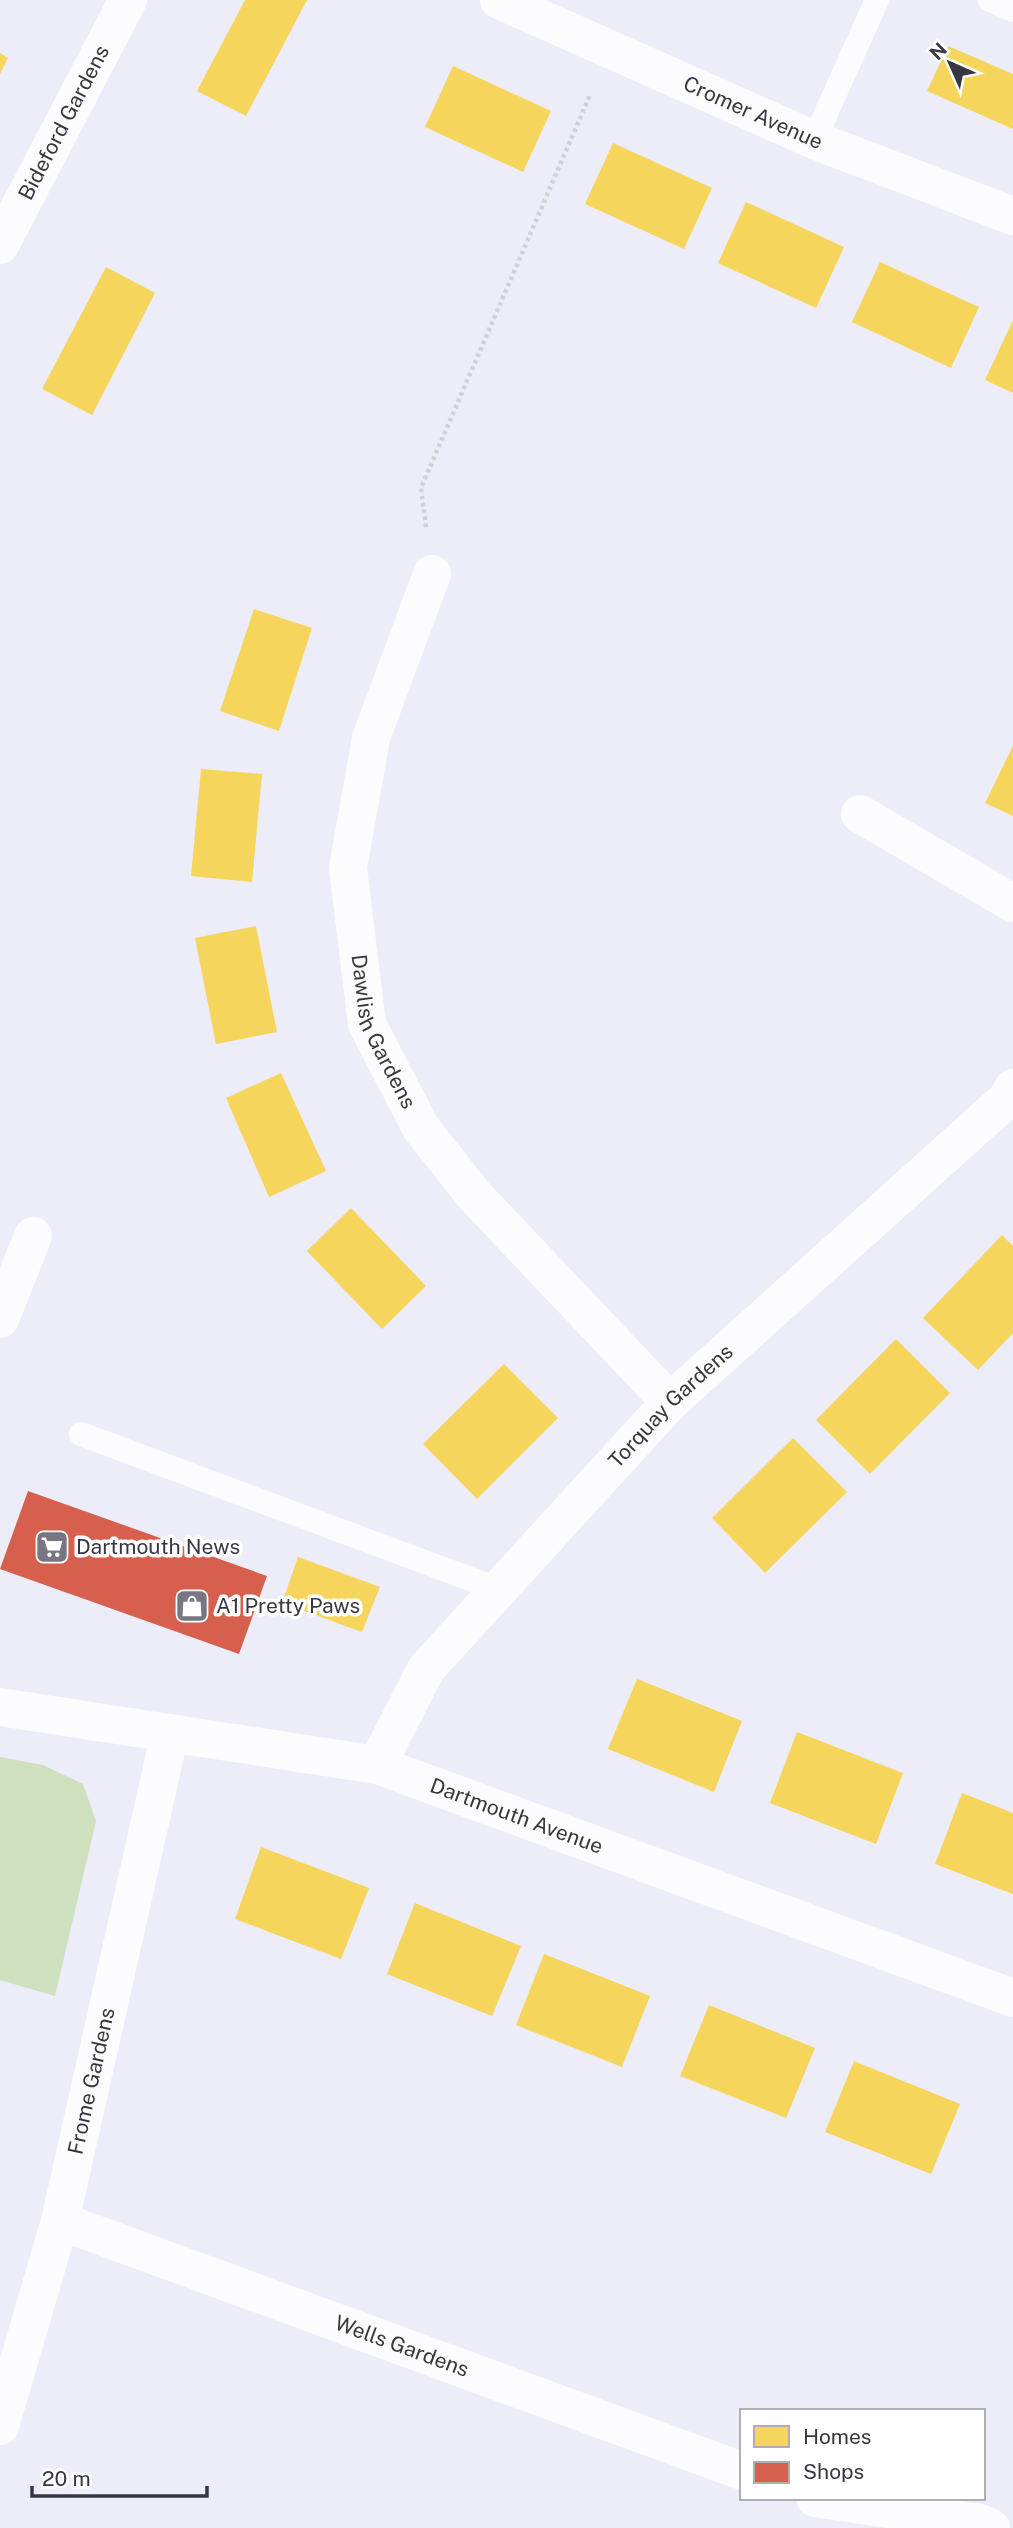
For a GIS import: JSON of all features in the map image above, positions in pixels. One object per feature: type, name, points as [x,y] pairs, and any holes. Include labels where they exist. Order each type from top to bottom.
[{"type":"street","name":"Bideford Gardens","points":[[0,245],[128,0]]},
{"type":"street","name":"Cromer Avenue","points":[[499,0],[814,140],[1013,216]]},
{"type":"street","name":"Dawlish Gardens","points":[[432,574],[371,738],[348,868],[367,1024],[421,1128],[474,1195],[670,1402]]},
{"type":"street","points":[[860,814],[1013,903]]},
{"type":"street","name":"Torquay Gardens","points":[[377,1765],[426,1669],[496,1589],[670,1402],[1007,1100],[1013,1088]]},
{"type":"street","points":[[0,1319],[33,1236]]},
{"type":"street","name":"Dartmouth Avenue","points":[[0,1707],[377,1765],[1013,1998]]},
{"type":"street","name":"Frome Gardens","points":[[0,2426],[60,2221],[170,1733]]},
{"type":"street","name":"Wells Gardens","points":[[60,2221],[740,2471]]},
{"type":"street","points":[[827,2500],[981,2523],[991,2528]]},
{"type":"lane","points":[[814,140],[877,0]]},
{"type":"lane","points":[[990,0],[1013,10]]},
{"type":"lane","points":[[81,1434],[496,1589]]},
{"type":"path","points":[[432,574],[421,488],[609,49]]},
{"type":"green space","points":[[0,1757],[43,1765],[83,1784],[96,1821],[55,1996],[0,1980]]},
{"type":"building: Homes","points":[[245,0],[307,0],[246,116],[197,91]]},
{"type":"building: Homes","points":[[948,46],[1013,74],[1013,129],[927,91]]},
{"type":"building: Homes","points":[[0,53],[8,58],[0,74]]},
{"type":"building: Homes","points":[[453,66],[551,111],[523,172],[425,127]]},
{"type":"building: Homes","points":[[613,143],[712,188],[684,249],[585,204]]},
{"type":"building: Homes","points":[[746,202],[844,247],[816,308],[718,263]]},
{"type":"building: Homes","points":[[880,262],[979,307],[951,368],[852,322]]},
{"type":"building: Homes","points":[[106,267],[155,293],[92,415],[42,389]]},
{"type":"building: Homes","points":[[1013,320],[1013,393],[985,380]]},
{"type":"building: Homes","points":[[254,609],[312,628],[279,731],[220,711]]},
{"type":"building: Homes","points":[[1013,746],[1013,816],[985,803]]},
{"type":"building: Homes","points":[[201,769],[262,774],[252,882],[191,876]]},
{"type":"building: Homes","points":[[256,926],[277,1032],[216,1044],[195,938]]},
{"type":"building: Homes","points":[[281,1073],[326,1171],[269,1197],[226,1098]]},
{"type":"building: Homes","points":[[351,1208],[426,1286],[382,1329],[307,1251]]},
{"type":"building: Homes","points":[[1002,1235],[1013,1246],[1013,1333],[978,1370],[923,1318]]},
{"type":"building: Homes","points":[[896,1339],[950,1393],[870,1474],[816,1420]]},
{"type":"building: Homes","points":[[504,1364],[558,1418],[477,1499],[423,1444]]},
{"type":"building: Homes","points":[[793,1438],[847,1492],[765,1573],[712,1518]]},
{"type":"building: Homes","points":[[298,1557],[380,1587],[362,1632],[282,1603]]},
{"type":"building: Homes","points":[[637,1679],[742,1721],[714,1792],[608,1749]]},
{"type":"building: Homes","points":[[797,1732],[903,1773],[876,1844],[770,1803]]},
{"type":"building: Homes","points":[[962,1793],[1013,1813],[1013,1894],[935,1864]]},
{"type":"building: Homes","points":[[261,1847],[369,1888],[341,1959],[235,1919]]},
{"type":"building: Homes","points":[[415,1903],[521,1946],[492,2016],[387,1974]]},
{"type":"building: Homes","points":[[544,1954],[650,1996],[622,2067],[516,2025]]},
{"type":"building: Homes","points":[[709,2005],[815,2048],[786,2118],[680,2076]]},
{"type":"building: Homes","points":[[854,2061],[960,2104],[931,2174],[825,2132]]},
{"type":"building: Shops","points":[[28,1491],[267,1576],[239,1654],[0,1569]]},
{"type":"place","name":"Dartmouth News","points":[[52,1547]]},
{"type":"place","name":"A1 Pretty Paws","points":[[192,1606]]}]
